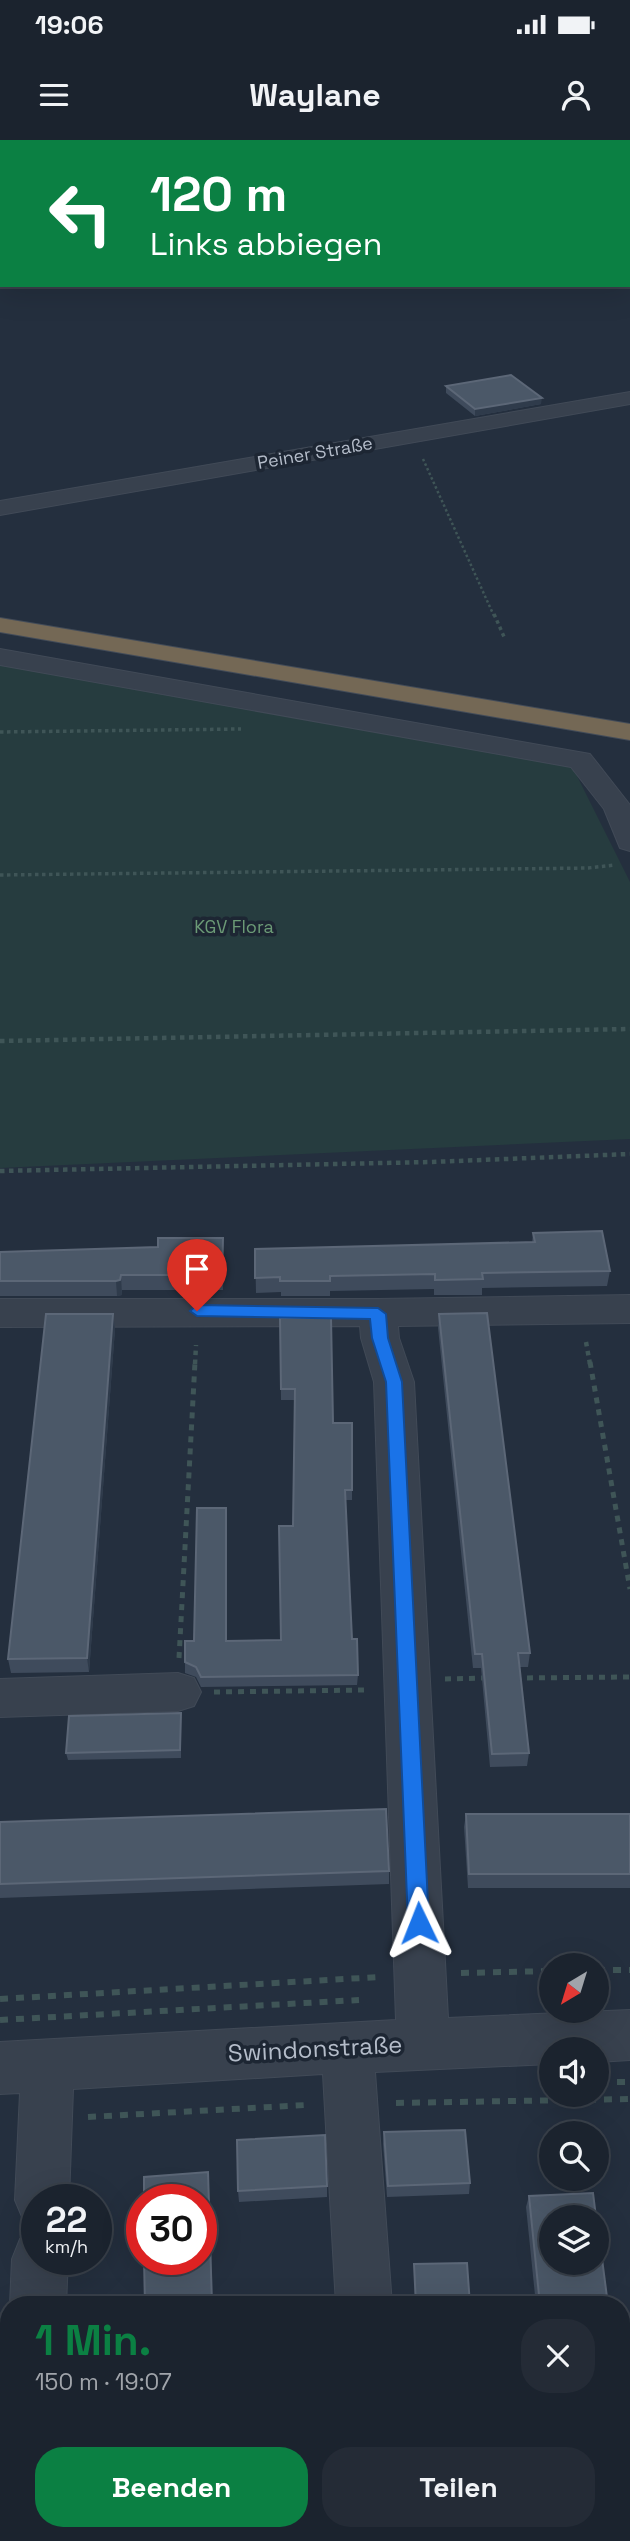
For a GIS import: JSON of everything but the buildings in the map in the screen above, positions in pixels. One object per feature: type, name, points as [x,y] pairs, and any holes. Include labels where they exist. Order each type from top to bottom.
[{"type":"highway","points":[[0,607],[630,711]]},
{"type":"highway","points":[[0,625],[108,646],[630,732]]},
{"type":"street","name":"Peiner Straße","points":[[0,509],[630,398]]},
{"type":"street","points":[[0,657],[580,760],[618,808],[625,853]]},
{"type":"street","points":[[0,1313],[197,1311],[379,1326],[580,1310],[630,1309]]},
{"type":"street","points":[[379,1326],[394,1382],[422,2005]]},
{"type":"street","points":[[0,1698],[178,1692]]},
{"type":"street","name":"Swindonstraße","points":[[24,2066],[347,2048],[422,2005],[630,2035]]},
{"type":"street","points":[[347,2048],[363,2296]]},
{"type":"street","points":[[24,2066],[40,2184]]},
{"type":"street","points":[[38,2296],[39,2275]]},
{"type":"path","points":[[422,458],[505,639]]},
{"type":"path","points":[[0,732],[249,729]]},
{"type":"path","points":[[0,875],[587,868],[625,853]]},
{"type":"path","points":[[0,1041],[630,1029]]},
{"type":"path","points":[[0,1171],[431,1162],[630,1153]]},
{"type":"path","points":[[580,1310],[630,1589]]},
{"type":"path","points":[[197,1311],[178,1692],[409,1684],[492,1678]]},
{"type":"path","points":[[506,1678],[630,1677]]},
{"type":"path","points":[[609,1970],[630,1970]]},
{"type":"path","points":[[0,2020],[422,2005],[539,1974]]},
{"type":"path","points":[[0,1998],[422,2005]]},
{"type":"green space","name":"KGV Flora","points":[[0,650],[564,750],[630,882],[630,1139],[0,1168]]},
{"type":"route","points":[[197,1311],[378,1314],[380,1338],[394,1382],[419,1923]]}]
